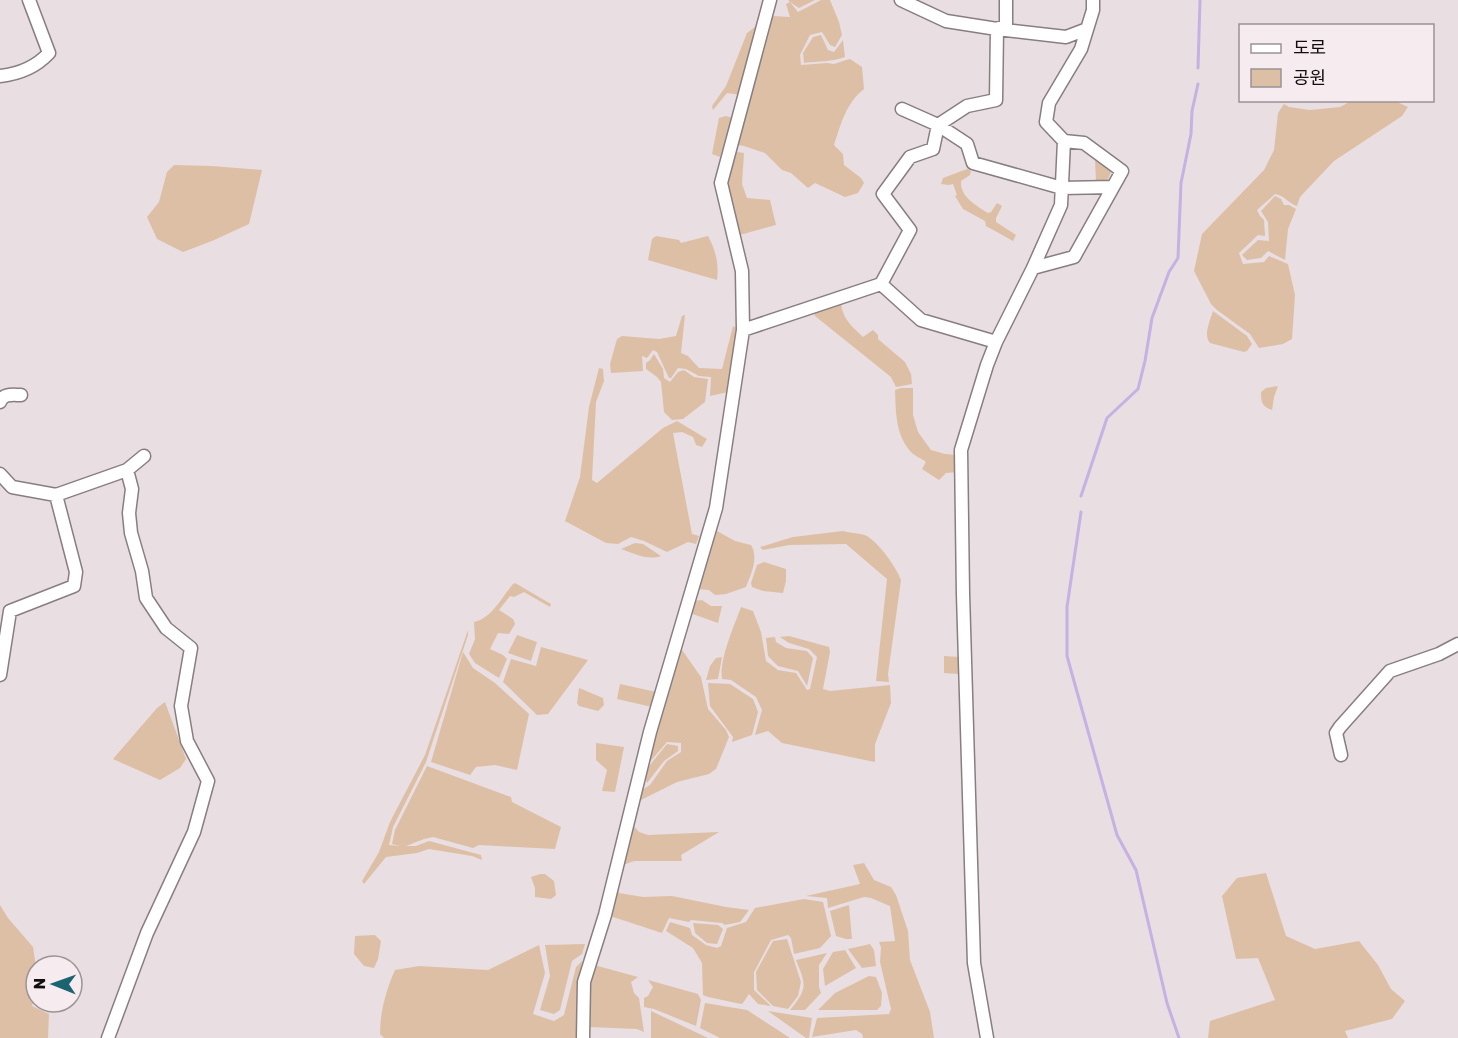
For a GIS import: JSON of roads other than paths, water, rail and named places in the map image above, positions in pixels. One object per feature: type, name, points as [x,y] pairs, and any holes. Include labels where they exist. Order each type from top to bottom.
[{"type":"street","points":[[0,76],[15,75],[40,62],[49,53],[28,0]]},
{"type":"street","points":[[584,1038],[584,982],[605,915],[650,732],[716,508],[743,330],[742,271],[721,183],[770,0]]},
{"type":"street","points":[[901,0],[946,21],[997,29],[1066,37],[1088,29]]},
{"type":"street","points":[[997,29],[1006,25],[1006,0]]},
{"type":"street","points":[[1033,268],[1074,257],[1122,171],[1084,142],[1064,141],[1046,122],[1049,103],[1082,49],[1093,10],[1093,0]]},
{"type":"street","points":[[743,330],[881,284],[910,230],[883,194],[910,158],[933,149],[938,125],[967,106],[996,100],[997,29]]},
{"type":"street","points":[[902,110],[938,125],[967,144],[973,163],[1062,188],[1113,187]]},
{"type":"street","points":[[987,1038],[974,963],[961,450],[996,342],[1061,205],[1064,141]]},
{"type":"street","points":[[881,284],[921,320],[996,342]]},
{"type":"street","points":[[0,402],[1,398],[7,395],[21,395]]},
{"type":"street","points":[[0,474],[12,487],[56,495],[127,470],[144,456]]},
{"type":"street","points":[[108,1038],[147,933],[194,832],[208,781],[187,741],[181,706],[190,648],[166,628],[146,598],[142,571],[131,533],[129,513],[132,489],[127,470]]},
{"type":"street","points":[[0,675],[5,611],[74,585],[76,572],[56,495]]},
{"type":"street","points":[[1341,755],[1336,733],[1390,671],[1439,654],[1458,644]]},
{"type":"waterway","points":[[1198,68],[1200,0]]},
{"type":"waterway","points":[[1081,496],[1107,418],[1138,389],[1152,318],[1169,272],[1178,258],[1181,183],[1198,84]]},
{"type":"waterway","points":[[1081,512],[1067,607],[1067,656],[1117,835],[1136,870],[1167,1003],[1179,1038]]}]
